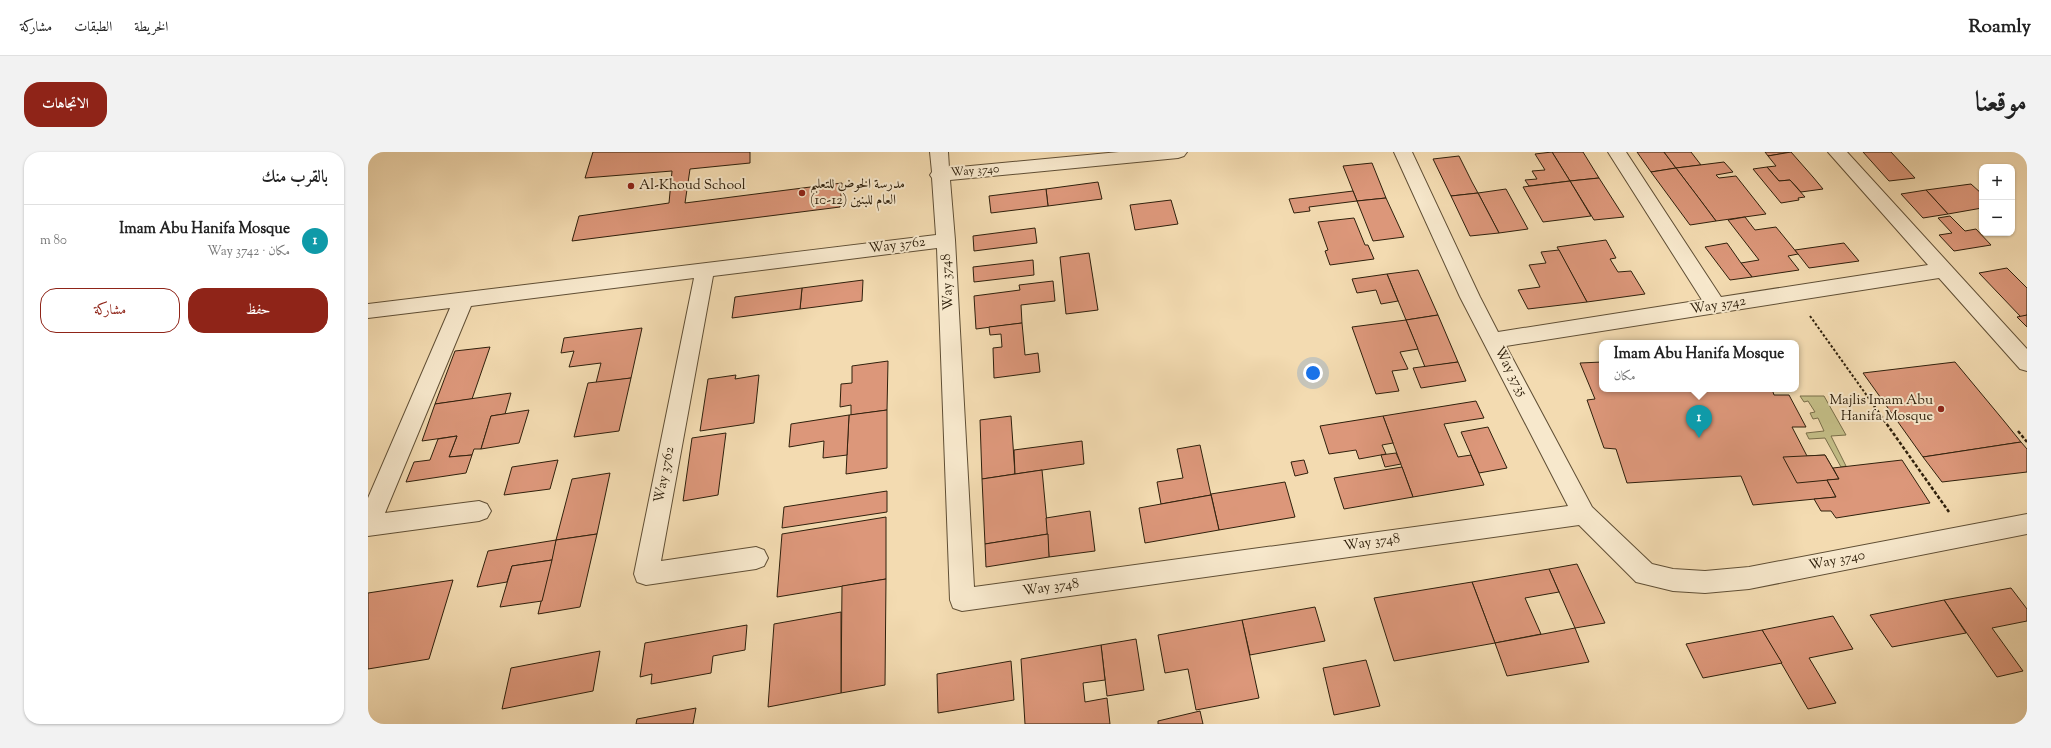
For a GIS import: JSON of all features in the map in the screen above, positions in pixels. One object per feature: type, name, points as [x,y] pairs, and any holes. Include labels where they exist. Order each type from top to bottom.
[{"type":"street","name":"Way 3748","points":[[939,152],[946,240],[962,600],[1584,514]]},
{"type":"street","name":"Way 3740","points":[[940,174],[1178,152]]},
{"type":"street","name":"Way 3735","points":[[1403,152],[1470,297],[1494,340],[1584,514],[1645,574]]},
{"type":"street","points":[[1617,152],[1716,306]]},
{"type":"street","points":[[1837,152],[2027,363]]},
{"type":"street","name":"Way 3762","points":[[368,311],[946,240]]},
{"type":"street","name":"Way 3762","points":[[705,269],[646,574],[756,558]]},
{"type":"street","name":"Way 3742","points":[[1494,340],[1942,270]]},
{"type":"street","points":[[368,525],[464,299]]},
{"type":"street","points":[[368,525],[479,511]]},
{"type":"street","name":"Way 3740","points":[[1645,574],[1673,580],[1705,582],[1749,578],[2027,524]]},
{"type":"path","points":[[1794,294],[1966,536]]},
{"type":"path","points":[[2018,431],[2027,442]]},
{"type":"shaded area","points":[[1800,396],[1824,396],[1846,435],[1831,436],[1846,466],[1841,467],[1825,438],[1809,439],[1806,433],[1824,431],[1818,418],[1813,419],[1810,413],[1815,412],[1808,401],[1804,402]]},
{"type":"building","name":"مدرسة الخوض للتعليم العام للبنين (12-10)","points":[[593,152],[750,152],[750,163],[690,169],[685,203],[842,183],[840,207],[572,241],[579,216],[669,203],[672,171],[585,178]]},
{"type":"building","points":[[1552,152],[1583,152],[1599,178],[1570,181]]},
{"type":"building","points":[[1552,152],[1570,181],[1529,186],[1525,180],[1537,179],[1532,171],[1545,170],[1535,154]]},
{"type":"building","points":[[1637,152],[1664,152],[1676,168],[1651,172]]},
{"type":"building","points":[[1664,152],[1691,152],[1701,165],[1676,168]]},
{"type":"building","points":[[1765,152],[1791,152],[1768,156]]},
{"type":"building","points":[[1791,152],[1823,189],[1801,192],[1790,180],[1779,181],[1767,167],[1776,166],[1768,156]]},
{"type":"building","points":[[1863,152],[1891,152],[1915,178],[1889,181]]},
{"type":"building","points":[[1459,156],[1478,193],[1451,196],[1433,159]]},
{"type":"building","points":[[1724,162],[1733,172],[1716,175],[1719,178],[1736,176],[1766,214],[1716,221],[1676,168]]},
{"type":"building","points":[[1372,163],[1386,198],[1357,201],[1343,166]]},
{"type":"building","points":[[1767,167],[1779,181],[1790,180],[1805,197],[1798,198],[1799,200],[1781,203],[1753,169]]},
{"type":"building","points":[[1676,168],[1716,221],[1690,225],[1651,172]]},
{"type":"building","points":[[1599,178],[1624,217],[1594,220],[1570,181]]},
{"type":"building","points":[[1570,181],[1591,216],[1543,222],[1523,187]]},
{"type":"building","points":[[1098,182],[1102,199],[1048,206],[1046,189]]},
{"type":"building","points":[[1971,184],[1979,191],[1979,209],[1948,214],[1926,190]]},
{"type":"building","points":[[1046,189],[1048,206],[991,213],[989,196]]},
{"type":"building","points":[[1506,189],[1528,229],[1499,233],[1478,193]]},
{"type":"building","points":[[1926,190],[1948,214],[1923,218],[1901,194]]},
{"type":"building","points":[[1353,191],[1357,201],[1309,207],[1310,211],[1294,213],[1289,199]]},
{"type":"building","points":[[1478,193],[1499,233],[1470,236],[1451,196]]},
{"type":"building","points":[[1386,198],[1404,237],[1373,241],[1357,201]]},
{"type":"building","points":[[1171,200],[1178,224],[1135,230],[1130,205]]},
{"type":"building","points":[[1950,216],[1965,231],[1976,229],[1979,232],[1979,236],[1983,236],[1991,245],[1954,251],[1939,235],[1952,233],[1938,218]]},
{"type":"building","points":[[1745,217],[1755,230],[1776,227],[1798,254],[1788,256],[1799,270],[1752,277],[1741,263],[1759,260],[1728,220]]},
{"type":"building","points":[[1354,218],[1365,245],[1368,245],[1374,259],[1330,265],[1325,251],[1328,250],[1318,222]]},
{"type":"building","points":[[1035,228],[1037,243],[974,251],[973,236]]},
{"type":"building","points":[[1606,240],[1616,258],[1610,259],[1618,272],[1631,271],[1645,294],[1587,302],[1557,247]]},
{"type":"building","points":[[1727,243],[1752,277],[1730,280],[1705,247]]},
{"type":"building","points":[[1844,243],[1859,261],[1809,268],[1795,250]]},
{"type":"building","points":[[1559,250],[1587,302],[1528,309],[1518,290],[1540,287],[1529,265],[1546,263],[1541,252]]},
{"type":"building","points":[[1089,253],[1098,310],[1066,314],[1060,257]]},
{"type":"building","points":[[1033,260],[1034,275],[974,282],[973,267]]},
{"type":"building","points":[[2007,268],[2027,288],[2027,315],[2021,317],[1979,273]]},
{"type":"building","points":[[1418,270],[1438,315],[1406,320],[1387,274]]},
{"type":"building","points":[[1387,274],[1398,301],[1381,304],[1376,290],[1357,293],[1352,279]]},
{"type":"building","points":[[863,280],[862,301],[800,309],[802,288]]},
{"type":"building","points":[[1053,281],[1055,301],[1021,305],[1022,323],[976,329],[974,296],[1020,290],[1019,285]]},
{"type":"building","points":[[802,288],[800,309],[732,318],[735,297]]},
{"type":"building","points":[[1438,315],[1458,362],[1425,367],[1406,320]]},
{"type":"building","points":[[2027,315],[2027,327],[2017,317]]},
{"type":"building","points":[[1406,320],[1418,349],[1400,352],[1408,369],[1392,371],[1399,391],[1376,394],[1352,327]]},
{"type":"building","points":[[1022,323],[1025,355],[1038,353],[1040,372],[994,378],[993,348],[1002,347],[1001,334],[990,335],[989,327]]},
{"type":"building","points":[[642,328],[631,378],[596,383],[601,363],[569,367],[574,351],[561,353],[564,338]]},
{"type":"building","points":[[490,347],[472,399],[435,404],[455,351]]},
{"type":"building","points":[[888,361],[887,410],[851,415],[851,405],[840,407],[841,384],[852,383],[852,366]]},
{"type":"building","points":[[1458,362],[1466,381],[1421,388],[1413,368]]},
{"type":"building","points":[[1599,362],[1599,392],[1773,392],[1774,395],[1789,395],[1806,427],[1792,427],[1807,456],[1825,455],[1839,479],[1827,480],[1836,497],[1753,505],[1741,476],[1627,483],[1616,449],[1604,448],[1587,400],[1595,399],[1580,363]]},
{"type":"building","name":"Majlis Imam Abu Hanifa Mosque","points":[[1955,362],[2021,442],[1923,457],[1863,373]]},
{"type":"building","points":[[736,375],[735,379],[759,375],[754,423],[700,431],[708,379]]},
{"type":"building","points":[[631,378],[619,431],[574,437],[588,383]]},
{"type":"building","points":[[511,393],[505,414],[491,416],[481,449],[474,449],[472,455],[449,457],[457,436],[422,441],[435,404]]},
{"type":"building","points":[[1476,401],[1484,418],[1444,424],[1458,457],[1471,455],[1484,485],[1413,497],[1383,416]]},
{"type":"building","points":[[529,410],[519,443],[481,449],[491,416]]},
{"type":"building","points":[[887,410],[887,468],[846,474],[849,415]]},
{"type":"building","points":[[849,415],[847,455],[823,458],[824,441],[789,447],[791,424]]},
{"type":"building","points":[[1011,416],[1015,474],[982,479],[980,420]]},
{"type":"building","points":[[1383,416],[1393,443],[1382,445],[1386,454],[1359,459],[1356,450],[1329,454],[1320,426]]},
{"type":"building","points":[[1488,427],[1507,468],[1479,473],[1461,432]]},
{"type":"building","points":[[726,433],[718,495],[683,501],[692,438]]},
{"type":"building","points":[[457,436],[449,457],[472,455],[466,473],[406,482],[414,462],[430,460],[438,439]]},
{"type":"building","points":[[1082,441],[1084,464],[1015,474],[1014,450]]},
{"type":"building","points":[[2021,442],[2027,449],[2027,472],[1942,482],[1923,457]]},
{"type":"building","points":[[1200,445],[1211,495],[1161,504],[1157,482],[1183,478],[1177,449]]},
{"type":"building","points":[[1396,453],[1401,464],[1385,467],[1381,455]]},
{"type":"building","points":[[1825,455],[1839,479],[1797,483],[1783,457]]},
{"type":"building","points":[[558,460],[550,489],[504,495],[512,467]]},
{"type":"building","points":[[1304,460],[1308,473],[1295,476],[1291,462]]},
{"type":"building","points":[[1902,460],[1930,503],[1836,518],[1831,511],[1821,511],[1814,499],[1836,497],[1827,480],[1839,479],[1833,468]]},
{"type":"building","points":[[1402,467],[1413,497],[1344,509],[1334,478]]},
{"type":"building","points":[[1042,470],[1048,534],[985,544],[982,479]]},
{"type":"building","points":[[610,473],[597,534],[556,540],[572,479]]},
{"type":"building","points":[[1285,482],[1295,517],[1219,530],[1211,494]]},
{"type":"building","points":[[887,491],[887,512],[782,528],[784,507]]},
{"type":"building","points":[[1211,495],[1219,530],[1145,543],[1139,508]]},
{"type":"building","points":[[1090,511],[1095,551],[1049,557],[1046,518]]},
{"type":"building","points":[[886,517],[886,579],[777,597],[782,534]]},
{"type":"building","points":[[597,534],[580,607],[538,614],[556,540]]},
{"type":"building","points":[[1048,534],[1049,557],[986,567],[985,544]]},
{"type":"building","points":[[556,540],[552,560],[512,566],[507,582],[477,587],[488,551]]},
{"type":"building","points":[[552,560],[542,601],[500,607],[512,566]]},
{"type":"building","points":[[1577,564],[1605,623],[1575,628],[1549,569]]},
{"type":"building","points":[[1549,569],[1559,592],[1525,598],[1541,634],[1495,643],[1472,582]]},
{"type":"building","points":[[886,579],[885,685],[841,693],[842,586]]},
{"type":"building","points":[[453,580],[429,659],[368,669],[368,593]]},
{"type":"building","points":[[1472,582],[1495,643],[1394,661],[1374,598]]},
{"type":"building","points":[[2011,588],[2027,609],[2027,621],[1992,628],[2023,671],[1997,677],[1944,600]]},
{"type":"building","points":[[1944,600],[1966,633],[1892,647],[1870,615]]},
{"type":"building","points":[[1315,607],[1325,641],[1250,655],[1242,620]]},
{"type":"building","points":[[841,612],[841,693],[768,707],[774,624]]},
{"type":"building","points":[[1833,616],[1853,649],[1809,658],[1836,703],[1808,709],[1762,630]]},
{"type":"building","points":[[1242,620],[1259,698],[1196,710],[1188,669],[1165,673],[1158,635]]},
{"type":"building","points":[[747,625],[745,650],[713,656],[711,673],[651,684],[652,674],[640,677],[645,643]]},
{"type":"building","points":[[1575,628],[1589,662],[1507,676],[1495,643]]},
{"type":"building","points":[[1762,630],[1782,663],[1703,678],[1686,644]]},
{"type":"building","points":[[1136,639],[1144,690],[1107,696],[1101,645]]},
{"type":"building","points":[[1101,645],[1105,680],[1083,683],[1085,702],[1107,698],[1110,724],[1025,724],[1021,659]]},
{"type":"building","points":[[600,651],[593,691],[502,709],[511,668]]},
{"type":"building","points":[[1366,660],[1380,706],[1334,715],[1323,668]]},
{"type":"building","points":[[1011,661],[1014,700],[938,713],[937,674]]},
{"type":"building","points":[[696,708],[693,724],[636,724],[637,719]]},
{"type":"building","points":[[1200,711],[1203,724],[1158,724],[1158,721]]},
{"type":"place","name":"Al-Khoud School","points":[[631,186]]},
{"type":"place","name":"مدرسة الخوض للتعليم العام للبنين (12-10)","points":[[802,193]]},
{"type":"place","name":"Majlis Imam Abu Hanifa Mosque","points":[[1941,409]]},
{"type":"place","name":"Imam Abu Hanifa Mosque","points":[[1699,438]]}]
